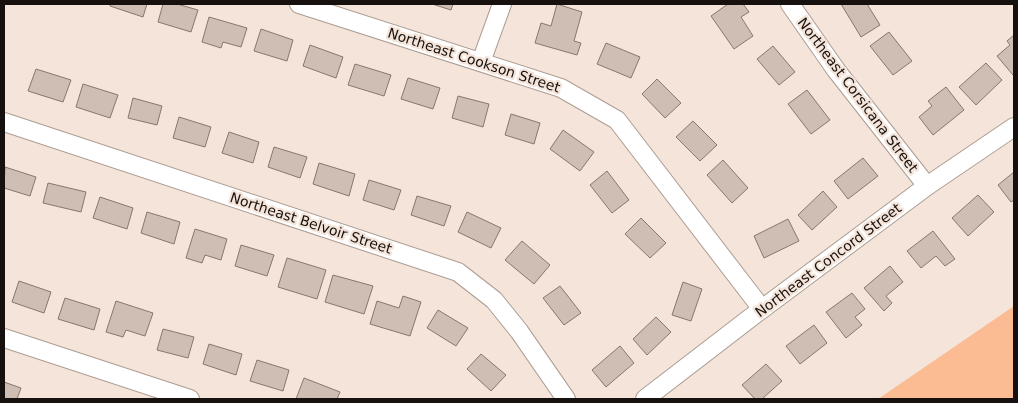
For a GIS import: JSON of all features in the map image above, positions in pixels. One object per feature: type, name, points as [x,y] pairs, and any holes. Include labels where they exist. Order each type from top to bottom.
[{"type":"street","name":"Northeast Cookson Street","points":[[299,4],[561,88],[617,120],[762,309]]},
{"type":"street","points":[[481,62],[502,4]]},
{"type":"street","name":"Northeast Corsicana Street","points":[[790,4],[836,70],[928,186]]},
{"type":"street","name":"Northeast Belvoir Street","points":[[4,122],[458,272],[494,300],[519,331],[566,399]]},
{"type":"street","name":"Northeast Concord Street","points":[[645,399],[762,309],[928,186],[1014,127]]},
{"type":"street","points":[[4,338],[190,399]]},
{"type":"shaded area","points":[[1014,306],[1014,399],[878,399]]},
{"type":"building","points":[[110,4],[147,4],[143,17],[110,6]]},
{"type":"building","points":[[163,4],[177,4],[198,10],[191,32],[158,22]]},
{"type":"building","points":[[432,4],[453,4],[451,10]]},
{"type":"building","points":[[557,4],[582,12],[574,41],[581,43],[577,55],[535,43],[541,23],[551,26]]},
{"type":"building","points":[[728,4],[743,4],[749,12],[741,17],[753,36],[734,49],[711,16]]},
{"type":"building","points":[[841,4],[867,4],[880,25],[861,37]]},
{"type":"building","points":[[209,17],[247,28],[241,47],[223,42],[221,48],[202,42]]},
{"type":"building","points":[[261,29],[293,40],[287,61],[254,51]]},
{"type":"building","points":[[889,32],[912,61],[893,75],[870,46]]},
{"type":"building","points":[[1014,35],[1013,75],[997,56],[1010,45],[1007,41]]},
{"type":"building","points":[[606,43],[640,57],[631,78],[597,64]]},
{"type":"building","points":[[310,45],[343,57],[336,78],[303,66]]},
{"type":"building","points":[[773,46],[795,72],[779,85],[757,59]]},
{"type":"building","points":[[986,63],[1002,80],[976,105],[959,87]]},
{"type":"building","points":[[355,64],[391,75],[384,96],[348,85]]},
{"type":"building","points":[[36,69],[71,80],[63,102],[28,91]]},
{"type":"building","points":[[408,78],[440,88],[433,109],[401,99]]},
{"type":"building","points":[[657,79],[681,103],[665,118],[642,94]]},
{"type":"building","points":[[83,84],[118,95],[110,118],[76,107]]},
{"type":"building","points":[[946,87],[964,110],[933,135],[919,117],[932,106],[928,101]]},
{"type":"building","points":[[807,90],[830,120],[811,134],[788,104]]},
{"type":"building","points":[[458,96],[489,104],[483,127],[452,118]]},
{"type":"building","points":[[133,98],[162,106],[157,125],[128,118]]},
{"type":"building","points":[[511,114],[540,123],[534,144],[505,135]]},
{"type":"building","points":[[179,117],[211,127],[205,147],[173,138]]},
{"type":"building","points":[[693,121],[717,145],[700,161],[676,137]]},
{"type":"building","points":[[563,130],[594,152],[580,171],[550,149]]},
{"type":"building","points":[[229,132],[259,142],[253,163],[222,153]]},
{"type":"building","points":[[274,147],[307,157],[300,178],[268,167]]},
{"type":"building","points":[[863,158],[878,176],[848,199],[834,181]]},
{"type":"building","points":[[723,160],[748,188],[732,203],[707,175]]},
{"type":"building","points":[[319,163],[355,174],[349,196],[313,184]]},
{"type":"building","points":[[5,167],[36,177],[30,196],[4,188]]},
{"type":"building","points":[[607,171],[629,200],[612,213],[590,185]]},
{"type":"building","points":[[1014,172],[1014,200],[1011,202],[998,185]]},
{"type":"building","points":[[369,180],[401,190],[394,210],[363,200]]},
{"type":"building","points":[[48,183],[86,192],[81,212],[43,203]]},
{"type":"building","points":[[823,191],[837,207],[812,230],[798,215]]},
{"type":"building","points":[[978,195],[994,212],[968,236],[952,218]]},
{"type":"building","points":[[417,196],[451,206],[444,226],[411,215]]},
{"type":"building","points":[[100,197],[133,208],[127,229],[93,218]]},
{"type":"building","points":[[147,212],[180,222],[174,244],[141,233]]},
{"type":"building","points":[[467,212],[501,228],[491,248],[458,232]]},
{"type":"building","points":[[641,218],[666,243],[650,258],[625,234]]},
{"type":"building","points":[[788,219],[799,241],[764,258],[754,236]]},
{"type":"building","points":[[195,229],[227,239],[221,260],[205,255],[202,263],[186,258]]},
{"type":"building","points":[[933,231],[955,259],[945,266],[936,256],[921,268],[907,251]]},
{"type":"building","points":[[522,241],[550,265],[534,284],[505,260]]},
{"type":"building","points":[[241,245],[274,255],[267,276],[235,266]]},
{"type":"building","points":[[287,258],[326,270],[317,299],[278,287]]},
{"type":"building","points":[[890,266],[903,282],[886,296],[892,303],[884,311],[864,288]]},
{"type":"building","points":[[333,275],[373,286],[364,314],[325,302]]},
{"type":"building","points":[[19,281],[51,292],[44,313],[12,302]]},
{"type":"building","points":[[683,282],[702,289],[691,321],[672,315]]},
{"type":"building","points":[[560,286],[581,313],[564,325],[543,298]]},
{"type":"building","points":[[852,293],[865,309],[855,317],[862,325],[846,338],[826,312]]},
{"type":"building","points":[[403,296],[421,302],[410,336],[370,324],[377,301],[399,308]]},
{"type":"building","points":[[65,298],[100,309],[94,330],[58,319]]},
{"type":"building","points":[[116,301],[153,313],[145,336],[126,330],[123,337],[106,332]]},
{"type":"building","points":[[438,310],[468,328],[456,346],[427,328]]},
{"type":"building","points":[[656,317],[671,332],[647,355],[633,339]]},
{"type":"building","points":[[814,325],[827,343],[800,364],[786,346]]},
{"type":"building","points":[[163,329],[194,337],[188,358],[157,350]]},
{"type":"building","points":[[209,344],[242,354],[236,375],[203,364]]},
{"type":"building","points":[[620,346],[634,363],[606,387],[592,370]]},
{"type":"building","points":[[481,354],[506,375],[491,391],[467,369]]},
{"type":"building","points":[[257,360],[289,370],[283,391],[250,381]]},
{"type":"building","points":[[766,364],[782,381],[762,399],[755,399],[742,385]]},
{"type":"building","points":[[304,378],[340,392],[337,399],[296,399]]},
{"type":"building","points":[[4,382],[21,388],[17,399],[4,399]]}]
